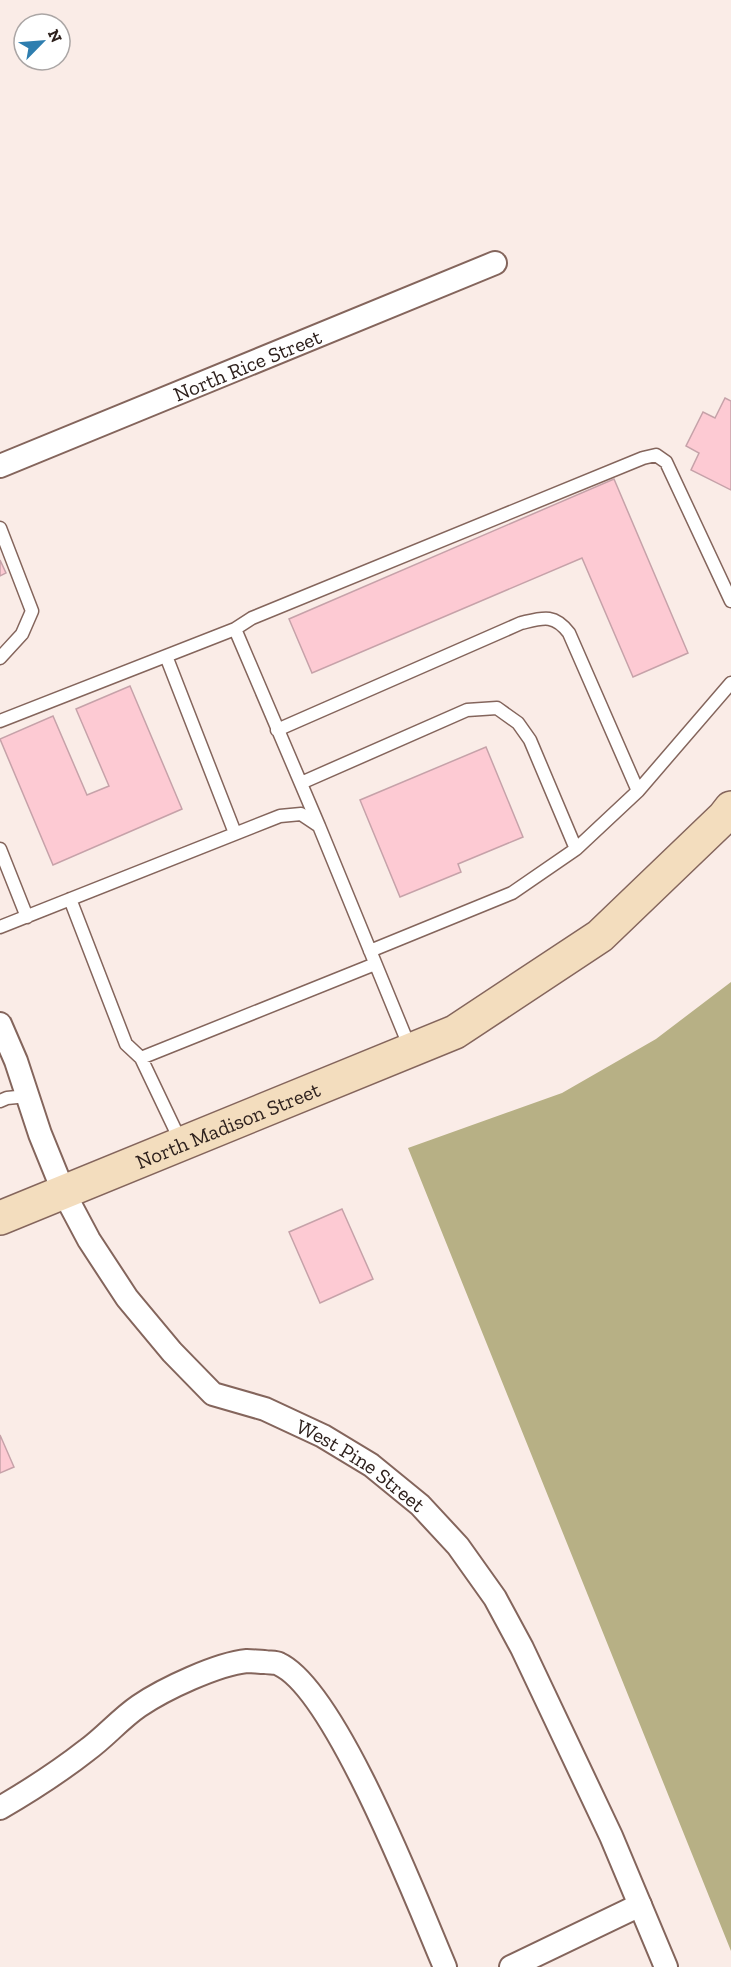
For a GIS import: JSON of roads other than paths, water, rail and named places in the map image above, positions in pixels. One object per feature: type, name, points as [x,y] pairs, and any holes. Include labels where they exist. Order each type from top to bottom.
[{"type":"main road","name":"North Madison Street","points":[[0,1218],[455,1032],[600,936],[724,818],[731,808]]},
{"type":"street","name":"North Rice Street","points":[[0,466],[495,262]]},
{"type":"street","name":"West Pine Street","points":[[0,1024],[16,1061],[40,1134],[64,1193],[89,1240],[128,1298],[172,1352],[213,1394],[265,1409],[313,1431],[370,1465],[420,1505],[458,1546],[495,1598],[522,1647],[611,1836],[666,1967]]},
{"type":"street","points":[[0,1808],[47,1781],[138,1707],[183,1682],[246,1661],[278,1663],[301,1680],[322,1708],[349,1754],[387,1832],[445,1967]]},
{"type":"street","points":[[511,1967],[640,1905]]},
{"type":"lane","points":[[0,722],[235,629],[252,618],[643,458],[656,455],[666,462],[731,601]]},
{"type":"lane","points":[[0,528],[32,611],[22,634],[0,658]]},
{"type":"lane","points":[[278,730],[521,623],[544,617],[561,622],[568,633],[638,792]]},
{"type":"lane","points":[[235,629],[319,826],[410,1050]]},
{"type":"lane","points":[[166,656],[235,833]]},
{"type":"lane","points":[[370,951],[512,893],[576,849],[638,792],[731,683]]},
{"type":"lane","points":[[301,783],[466,710],[496,708],[518,723],[530,741],[576,849]]},
{"type":"lane","points":[[0,927],[280,816],[301,814],[319,826]]},
{"type":"lane","points":[[0,849],[27,917]]},
{"type":"lane","points":[[70,899],[126,1044],[141,1058],[182,1145]]},
{"type":"lane","points":[[141,1058],[375,964]]},
{"type":"lane","points":[[0,1101],[27,1096]]}]
